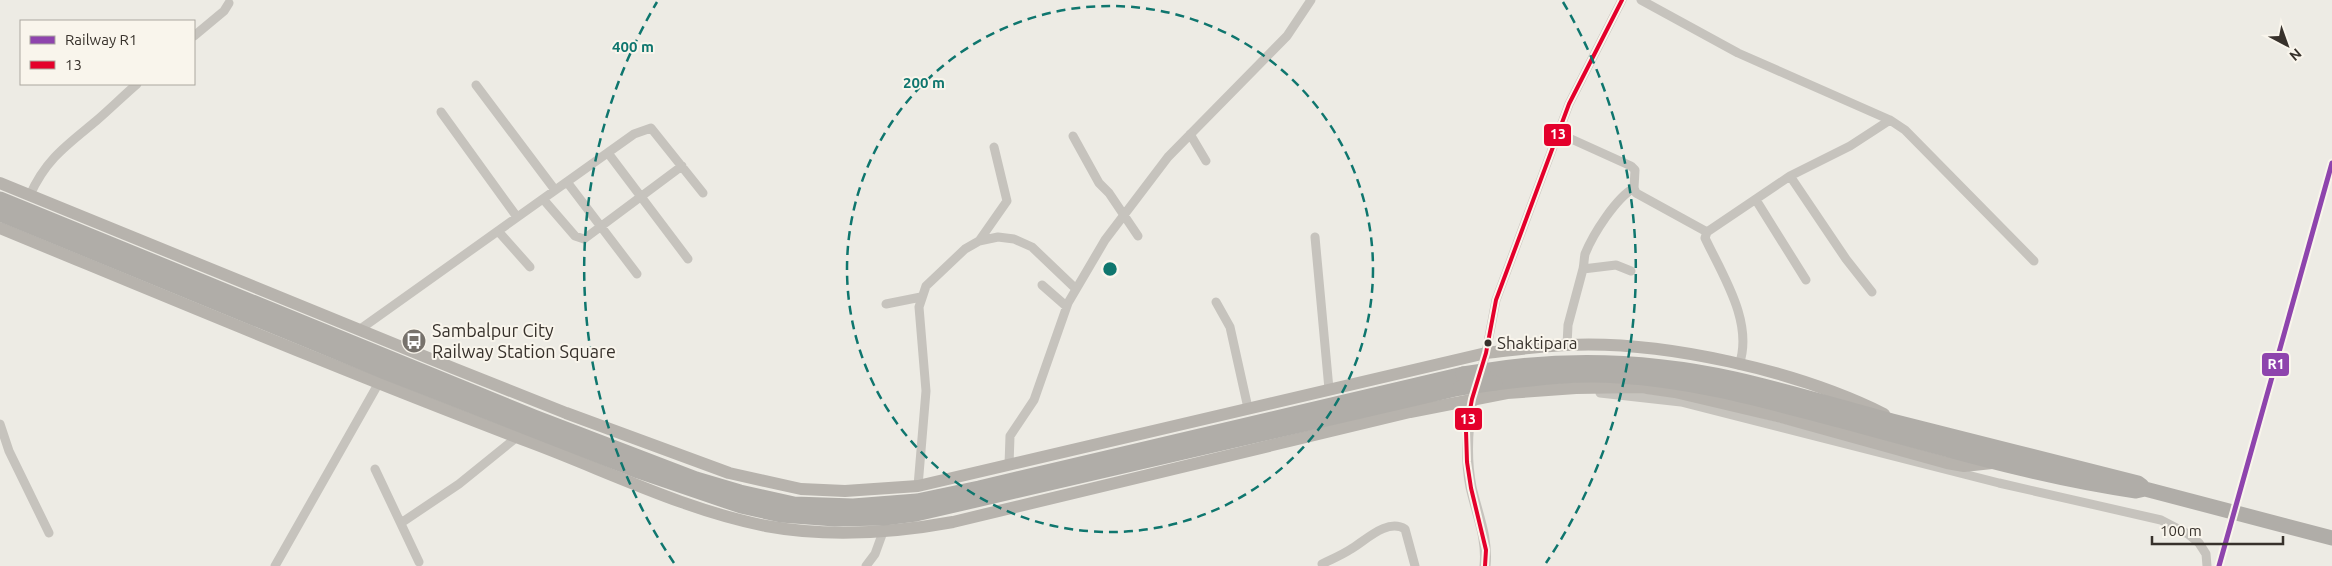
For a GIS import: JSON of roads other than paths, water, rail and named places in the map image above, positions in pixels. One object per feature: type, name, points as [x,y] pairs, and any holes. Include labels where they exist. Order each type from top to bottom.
[{"type":"highway","points":[[0,199],[638,471],[741,506],[781,515],[835,519],[884,518],[908,515],[1120,461],[1439,392],[1577,374],[1620,376],[1661,374],[1734,379],[2138,482],[2145,489]]},
{"type":"highway","points":[[0,214],[388,365]]},
{"type":"highway","points":[[1661,374],[1995,463],[2078,483],[2136,491],[2145,489],[2206,503],[2332,538]]},
{"type":"main road","points":[[0,183],[359,330],[388,365],[517,437],[653,491],[716,513],[767,526],[808,531],[883,532],[914,530],[1391,416],[1507,393],[1589,387],[1640,388],[1675,392],[1781,417],[1947,463],[1964,466],[1995,463]]},
{"type":"main road","points":[[0,228],[388,365],[754,480],[801,489],[845,491],[918,486],[1486,353],[1567,345],[1655,349],[1739,365],[1821,387],[1854,400],[1902,423]]},
{"type":"street","points":[[1009,465],[1010,436],[1034,400],[1066,306],[1105,240],[1168,157],[1287,36],[1311,0]]},
{"type":"street","points":[[1485,566],[1486,550],[1467,462],[1466,431],[1472,399],[1486,353],[1496,300],[1569,104],[1622,0]]},
{"type":"street","points":[[1641,0],[1738,53],[1890,120],[1905,130],[2034,261]]},
{"type":"street","points":[[195,35],[224,11],[229,3]]},
{"type":"street","points":[[30,195],[48,163],[67,142],[97,120],[136,85]]},
{"type":"street","points":[[476,85],[555,190]]},
{"type":"street","points":[[441,112],[516,218]]},
{"type":"street","points":[[1739,365],[1744,352],[1741,322],[1730,291],[1705,238],[1707,232],[1790,176],[1850,146],[1890,120]]},
{"type":"street","points":[[359,330],[634,134],[651,128],[703,194]]},
{"type":"street","points":[[1190,134],[1206,161]]},
{"type":"street","points":[[1558,134],[1631,166],[1635,170],[1634,188],[1636,193],[1707,232]]},
{"type":"street","points":[[1072,136],[1099,183],[1125,214],[1138,236]]},
{"type":"street","points":[[979,241],[1007,201],[994,147]]},
{"type":"street","points":[[608,153],[688,259]]},
{"type":"street","points":[[543,199],[575,236],[584,239],[682,166]]},
{"type":"street","points":[[1790,176],[1846,258],[1872,292]]},
{"type":"street","points":[[567,182],[636,274]]},
{"type":"street","points":[[1567,345],[1568,325],[1583,270],[1585,255],[1623,195],[1634,188]]},
{"type":"street","points":[[1756,200],[1806,280]]},
{"type":"street","points":[[498,231],[530,267]]},
{"type":"street","points":[[918,486],[926,391],[919,307],[926,286],[965,249],[979,241],[998,237],[1014,239],[1032,247],[1076,289]]},
{"type":"street","points":[[1315,237],[1329,389]]},
{"type":"street","points":[[1583,270],[1616,264],[1631,270]]},
{"type":"street","points":[[1042,285],[1066,306]]},
{"type":"street","points":[[886,304],[921,297]]},
{"type":"street","points":[[1216,302],[1230,327],[1248,408]]},
{"type":"street","points":[[275,566],[388,365]]},
{"type":"street","points":[[1589,387],[1598,392],[1681,402],[1999,483],[2161,520],[2199,542],[2206,554],[2208,566]]},
{"type":"street","points":[[0,424],[9,451],[48,533]]},
{"type":"street","points":[[400,523],[459,484],[517,437]]},
{"type":"street","points":[[375,469],[419,562]]},
{"type":"street","points":[[1322,564],[1351,549],[1376,532],[1398,527],[1405,529],[1408,535],[1415,566]]},
{"type":"street","points":[[866,566],[874,554],[883,532]]},
{"type":"rail line","name":"R1","points":[[2219,566],[2332,163]]},
{"type":"place","name":"Sambalpur City Railway Station Square","points":[[414,341]]},
{"type":"place","name":"Shaktipara","points":[[1488,343]]}]
